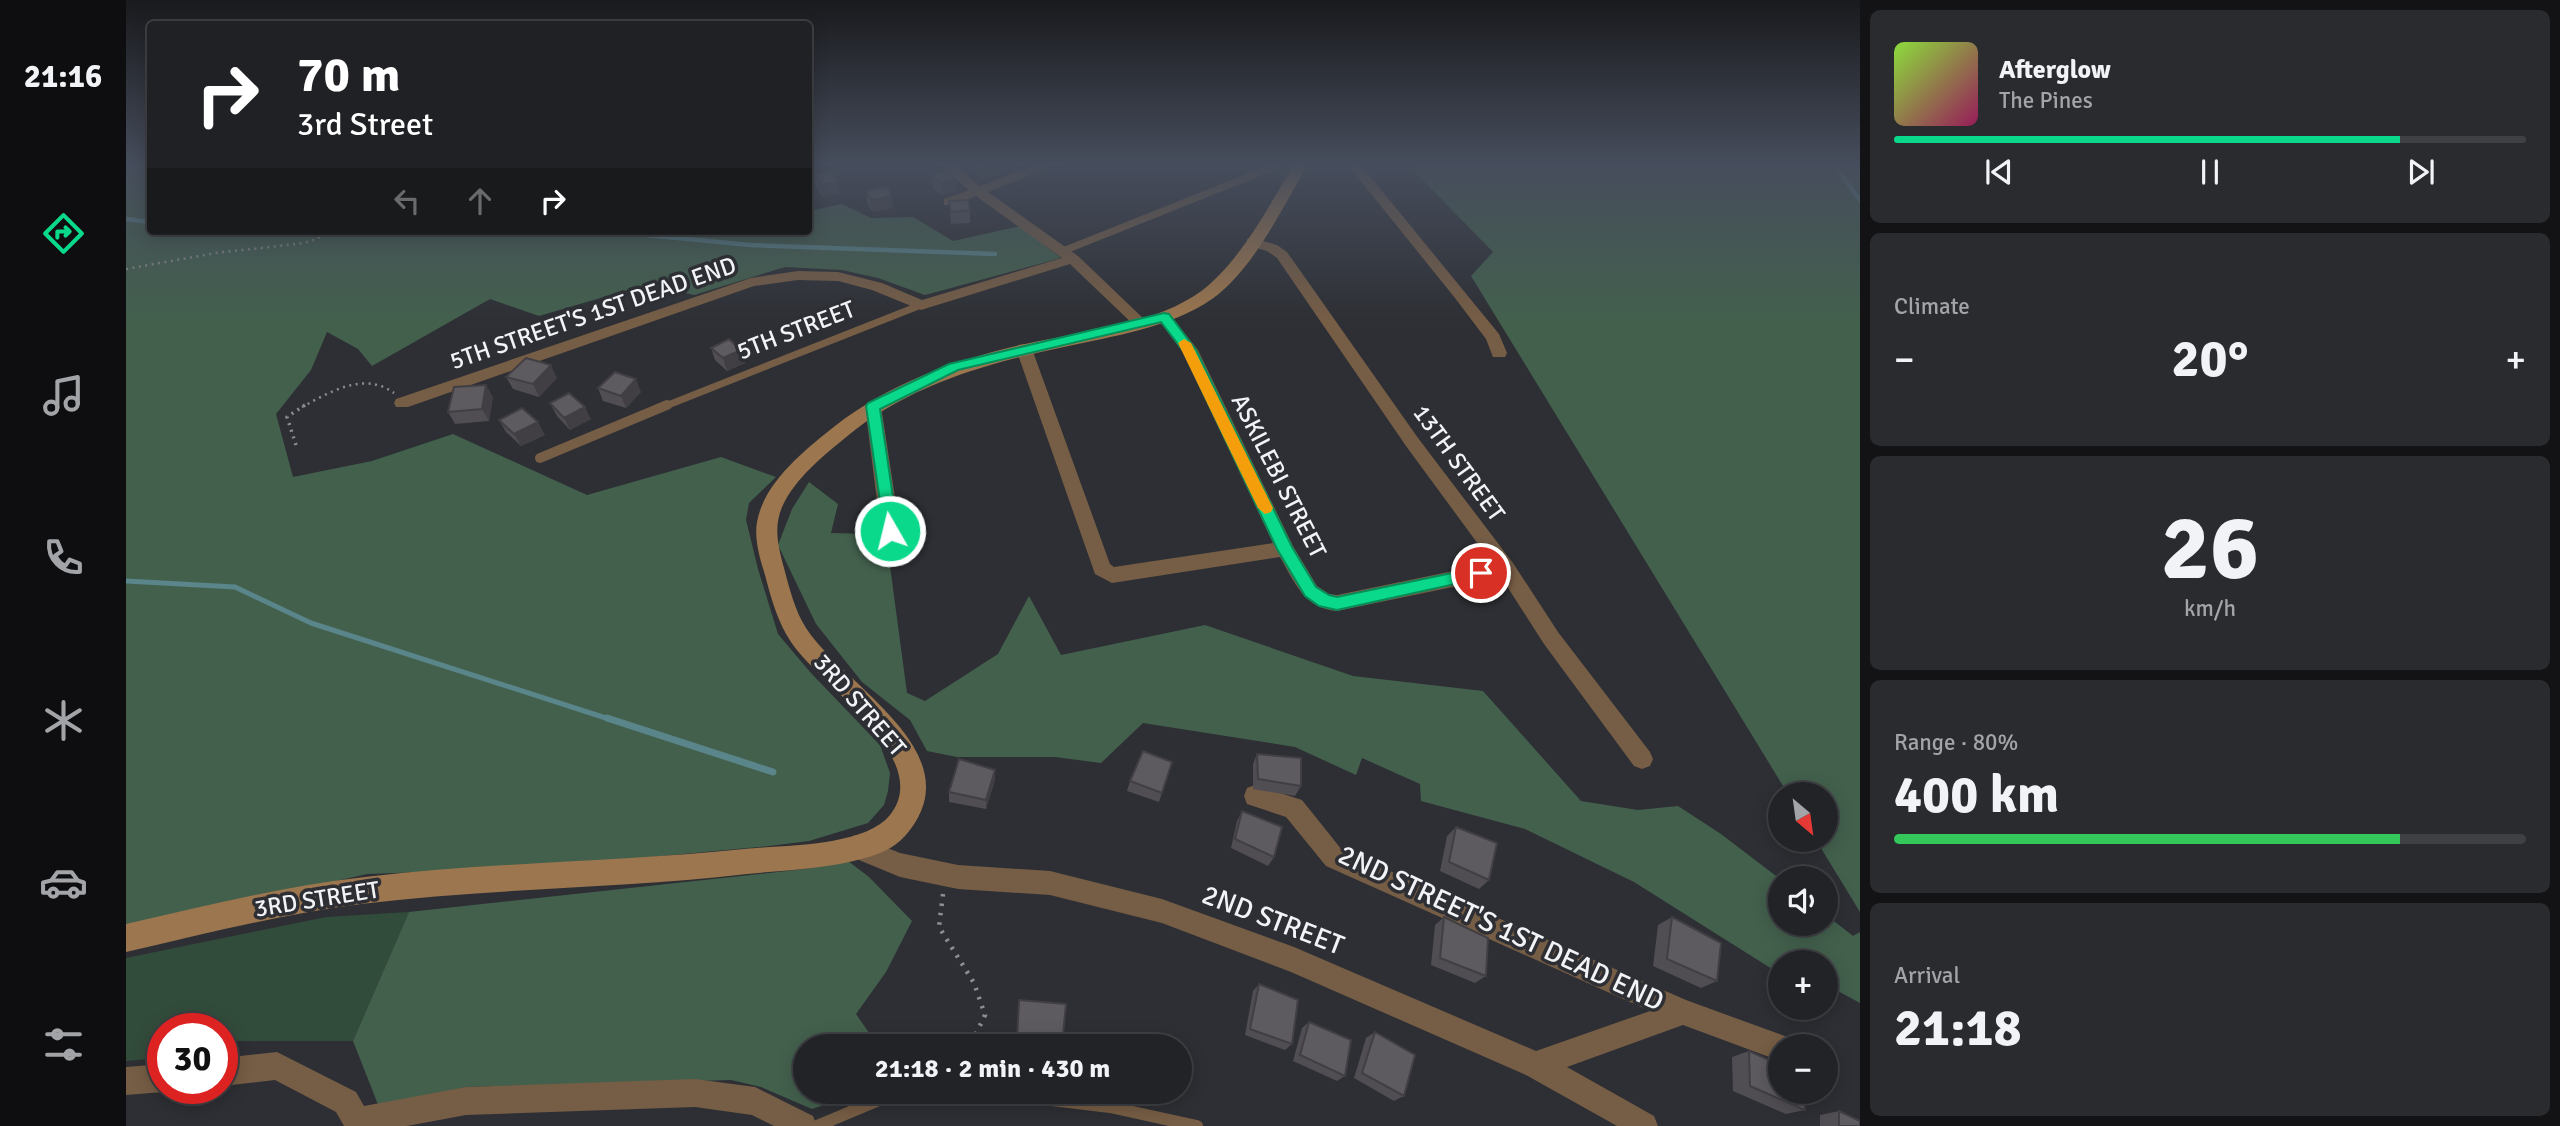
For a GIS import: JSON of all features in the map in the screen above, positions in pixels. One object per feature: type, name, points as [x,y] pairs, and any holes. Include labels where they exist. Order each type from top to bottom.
[{"type":"street","points":[[1013,217],[1068,255],[1140,324]]},
{"type":"street","name":"3RD STREET","points":[[126,938],[240,912],[393,887],[651,871],[855,847],[879,841],[903,820],[913,796],[914,770],[893,737],[798,635],[768,554],[767,522],[779,494],[803,466],[873,406],[954,367],[1140,324],[1164,317],[1208,295],[1252,242],[1267,217]]},
{"type":"street","points":[[1396,217],[1493,338],[1499,353]]},
{"type":"street","name":"13TH STREET","points":[[1252,242],[1272,248],[1282,255],[1412,442],[1506,568],[1551,638],[1642,760]]},
{"type":"street","name":"5TH STREET","points":[[921,305],[1068,255]]},
{"type":"street","name":"5TH STREET'S 1ST DEAD END","points":[[402,403],[751,282],[785,275],[848,276],[879,284],[921,305]]},
{"type":"street","name":"ASKILEBI STREET","points":[[1164,317],[1190,350],[1285,549],[1310,592],[1325,602],[1337,603],[1506,568]]},
{"type":"street","points":[[1024,349],[1102,569],[1112,575],[1285,549]]},
{"type":"street","points":[[873,406],[894,556]]},
{"type":"street","name":"2ND STREET'S 1ST DEAD END","points":[[1255,796],[1294,808],[1334,858],[1683,1012],[1768,1044]]},
{"type":"street","name":"2ND STREET","points":[[855,847],[900,865],[946,874],[1050,883],[1162,911],[1294,960],[1536,1065],[1644,1126]]},
{"type":"street","name":"2ND STREET'S 1ST DEAD END","points":[[1536,1065],[1683,1012]]},
{"type":"street","points":[[238,1070],[277,1066],[346,1102],[359,1124],[466,1101],[695,1093],[755,1101],[803,1126]]},
{"type":"street","points":[[126,1081],[147,1079]]},
{"type":"lane","points":[[1068,255],[1158,217]]},
{"type":"lane","name":"5TH STREET","points":[[540,458],[703,390],[921,305]]},
{"type":"lane","points":[[817,1126],[869,1104]]},
{"type":"lane","points":[[1085,1104],[1197,1126]]},
{"type":"path","points":[[126,269],[216,253],[304,243],[322,235]]},
{"type":"path","points":[[296,445],[288,417],[295,410],[327,395],[367,381],[386,384],[402,403]]},
{"type":"path","points":[[946,874],[939,927],[974,982],[985,1015],[976,1034]]},
{"type":"green space","points":[[126,217],[147,217],[147,235],[812,235],[812,217],[913,217],[953,241],[1020,226],[1061,258],[925,295],[878,278],[842,270],[785,267],[694,295],[648,284],[539,316],[490,299],[372,366],[358,349],[327,332],[311,370],[276,414],[293,477],[372,461],[453,434],[587,495],[721,457],[776,477],[749,503],[746,520],[778,634],[810,672],[880,745],[890,773],[884,805],[868,823],[809,841],[532,868],[367,874],[126,929]]},
{"type":"green space","points":[[1458,217],[1860,217],[1860,912],[1838,876],[1838,866],[1832,866],[1823,852],[1838,852],[1838,782],[1781,782],[1471,276],[1493,252]]},
{"type":"green space","points":[[809,482],[838,504],[831,533],[870,534],[890,566],[907,693],[925,701],[998,654],[1029,596],[1061,655],[1205,625],[1353,676],[1483,691],[1581,801],[1638,810],[1678,806],[1768,870],[1768,936],[1838,936],[1838,924],[1853,936],[1860,932],[1860,1003],[1838,991],[1838,950],[1768,950],[1768,966],[1634,882],[1525,829],[1421,801],[1420,784],[1362,758],[1356,775],[1295,747],[1143,723],[1101,763],[1055,757],[957,757],[927,751],[910,720],[862,682],[816,624],[778,545],[792,509]]},
{"type":"green space","points":[[848,861],[869,877],[912,921],[886,972],[856,1014],[870,1034],[793,1034],[793,1101],[761,1087],[731,1080],[466,1087],[379,1107],[353,1041],[409,912],[805,869]]},
{"type":"green space","points":[[409,912],[353,1041],[238,1041],[238,1013],[147,1013],[147,1059],[126,1061],[126,958],[326,917]]},
{"type":"green space","points":[[800,1104],[827,1104],[812,1109]]},
{"type":"building","points":[[729,339],[741,350],[723,358],[711,348]]},
{"type":"building","points":[[526,358],[551,365],[533,384],[506,377]]},
{"type":"building","points":[[615,372],[636,379],[621,396],[598,388]]},
{"type":"building","points":[[486,385],[482,409],[448,412],[454,387]]},
{"type":"building","points":[[569,393],[585,407],[564,418],[550,403]]},
{"type":"building","points":[[522,408],[538,422],[514,434],[499,420]]},
{"type":"building","points":[[1143,751],[1172,762],[1162,793],[1130,781]]},
{"type":"building","points":[[1257,754],[1301,758],[1301,786],[1258,779]]},
{"type":"building","points":[[959,759],[995,770],[986,800],[949,792]]},
{"type":"building","points":[[1242,811],[1282,827],[1274,857],[1235,839]]},
{"type":"building","points":[[1456,827],[1497,843],[1489,880],[1449,862]]},
{"type":"building","points":[[1444,917],[1488,938],[1486,976],[1440,958]]},
{"type":"building","points":[[1672,917],[1721,943],[1717,981],[1667,959]]},
{"type":"building","points":[[1259,984],[1298,1000],[1292,1044],[1250,1029]]},
{"type":"building","points":[[1019,1000],[1066,1004],[1063,1034],[1017,1034]]},
{"type":"building","points":[[1309,1022],[1351,1040],[1345,1076],[1300,1055]]},
{"type":"building","points":[[1375,1032],[1415,1055],[1404,1096],[1362,1073]]},
{"type":"building","points":[[1749,1051],[1768,1060],[1768,1094],[1750,1086]]},
{"type":"building","points":[[1791,1104],[1804,1104],[1805,1110]]},
{"type":"building","points":[[1839,1111],[1860,1121],[1860,1126],[1839,1126]]},
{"type":"waterway","points":[[126,219],[147,222]]},
{"type":"waterway","points":[[646,235],[750,245],[995,254]]},
{"type":"waterway","points":[[126,581],[235,587],[311,623],[612,720]]},
{"type":"waterway","points":[[607,718],[773,772]]},
{"type":"slow traffic","points":[[1184,343],[1190,350],[1265,508]]},
{"type":"route","points":[[890,531],[873,406],[954,367],[1164,317],[1190,350],[1285,549],[1310,592],[1325,602],[1337,603],[1481,573]]}]
